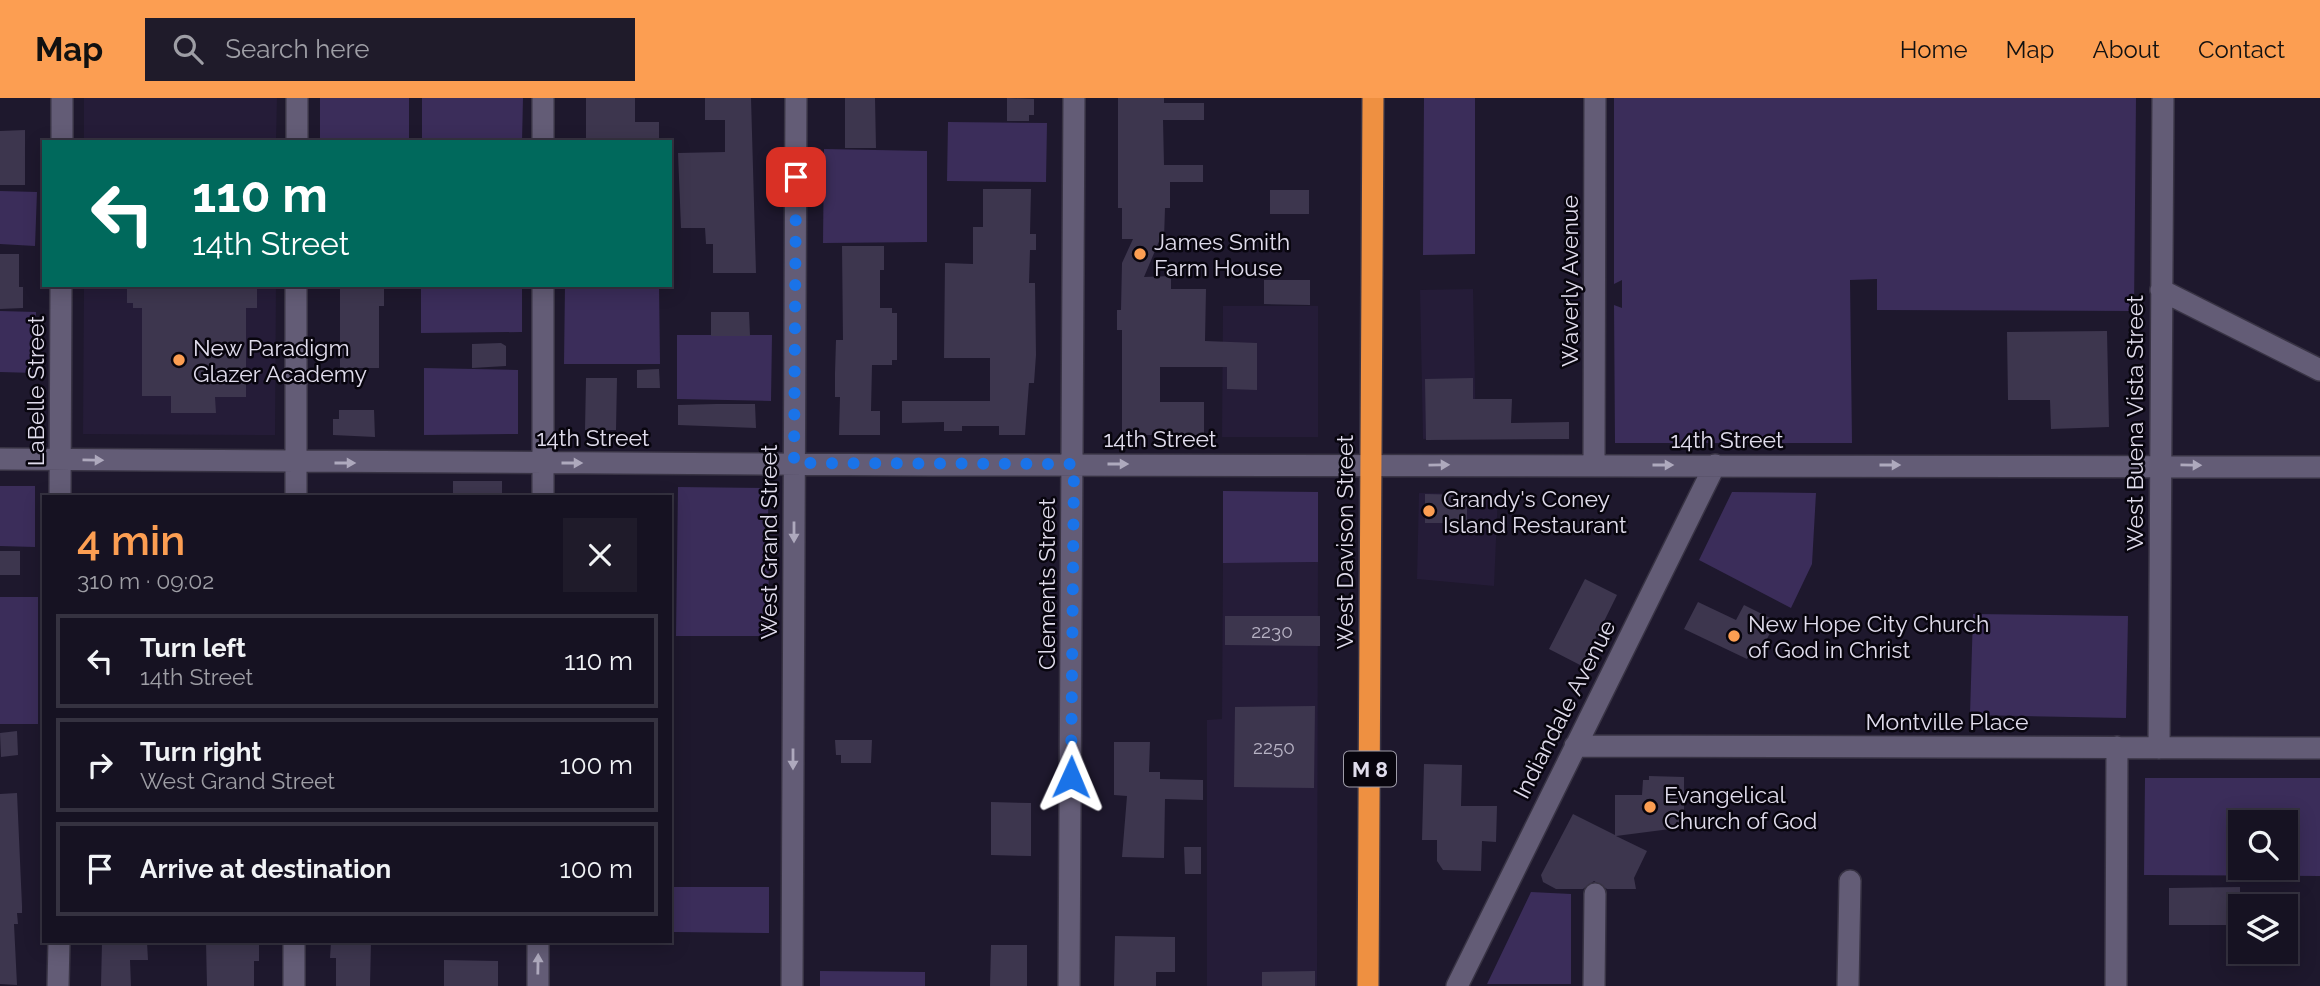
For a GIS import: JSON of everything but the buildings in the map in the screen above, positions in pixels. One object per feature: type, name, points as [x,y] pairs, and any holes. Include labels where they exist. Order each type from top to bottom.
[{"type":"highway","name":"West Davison Street","points":[[1368,986],[1373,98]]},
{"type":"street","points":[[62,98],[62,140]]},
{"type":"street","points":[[297,98],[297,140]]},
{"type":"street","points":[[543,98],[543,140]]},
{"type":"street","name":"West Grand Street","points":[[792,986],[796,98]]},
{"type":"street","name":"Clements Street","points":[[1069,986],[1074,98]]},
{"type":"street","name":"Waverly Avenue","points":[[1594,464],[1595,98]]},
{"type":"street","name":"West Buena Vista Street","points":[[2159,748],[2158,466],[2163,98]]},
{"type":"street","name":"LaBelle Street","points":[[61,287],[61,495]]},
{"type":"street","points":[[296,287],[296,495]]},
{"type":"street","points":[[543,287],[543,495]]},
{"type":"street","points":[[2161,290],[2320,370]]},
{"type":"street","name":"14th Street","points":[[0,459],[296,463],[2320,467]]},
{"type":"street","name":"Indiandale Avenue","points":[[1454,983],[1715,465]]},
{"type":"street","name":"Montville Place","points":[[1575,746],[2320,748]]},
{"type":"street","points":[[2116,986],[2117,747]]},
{"type":"street","points":[[1848,986],[1850,881]]},
{"type":"street","points":[[1594,986],[1595,894]]},
{"type":"street","points":[[58,986],[59,943]]},
{"type":"street","points":[[294,943],[294,986]]},
{"type":"street","points":[[538,943],[538,986]]},
{"type":"shaded area","points":[[84,98],[277,98],[276,140],[84,140]]},
{"type":"shaded area","points":[[320,98],[409,98],[409,140],[320,140]]},
{"type":"shaded area","points":[[422,98],[523,98],[522,140],[422,140]]},
{"type":"shaded area","points":[[1424,98],[1475,98],[1475,254],[1423,255]]},
{"type":"shaded area","points":[[1614,98],[2136,98],[2134,311],[1877,310],[1877,279],[1850,280],[1852,443],[1615,443],[1614,305],[1622,308],[1622,280],[1614,284]]},
{"type":"shaded area","points":[[948,122],[1047,123],[1046,182],[947,181]]},
{"type":"shaded area","points":[[824,149],[927,151],[927,242],[823,243]]},
{"type":"shaded area","points":[[0,191],[37,192],[35,246],[0,244]]},
{"type":"shaded area","name":"New Paradigm Glazer Academy","points":[[84,287],[276,287],[275,435],[83,434]]},
{"type":"shaded area","points":[[421,287],[522,287],[522,332],[421,333]]},
{"type":"shaded area","points":[[565,287],[659,287],[660,364],[564,364]]},
{"type":"shaded area","points":[[1473,289],[1476,438],[1423,439],[1420,290]]},
{"type":"shaded area","points":[[1223,306],[1318,306],[1318,437],[1222,437]]},
{"type":"shaded area","points":[[0,311],[36,312],[35,373],[0,372]]},
{"type":"shaded area","points":[[677,335],[772,335],[771,401],[677,399]]},
{"type":"shaded area","points":[[424,368],[518,370],[518,434],[424,435]]},
{"type":"shaded area","points":[[0,486],[35,486],[35,547],[0,546]]},
{"type":"shaded area","points":[[678,487],[768,488],[769,636],[676,636]]},
{"type":"shaded area","points":[[1223,491],[1318,492],[1318,562],[1223,563]]},
{"type":"shaded area","points":[[1732,492],[1816,493],[1812,564],[1791,608],[1699,560]]},
{"type":"shaded area","points":[[1419,493],[1498,494],[1494,586],[1417,579]]},
{"type":"shaded area","points":[[1318,562],[1317,986],[1207,986],[1207,720],[1222,719],[1223,563]]},
{"type":"shaded area","points":[[0,597],[38,597],[38,724],[0,724]]},
{"type":"shaded area","points":[[1973,614],[2128,616],[2126,718],[1970,715]]},
{"type":"shaded area","points":[[2145,778],[2320,778],[2320,876],[2298,876],[2298,810],[2228,810],[2228,875],[2144,875]]},
{"type":"shaded area","points":[[674,887],[769,887],[769,933],[673,932]]},
{"type":"shaded area","points":[[1531,892],[1571,894],[1571,984],[1487,984]]},
{"type":"shaded area","points":[[820,971],[925,972],[925,986],[820,986]]},
{"type":"place","name":"James Smith Farm House","points":[[1140,254]]},
{"type":"place","name":"New Paradigm Glazer Academy","points":[[179,360]]},
{"type":"place","name":"Grandy's Coney Island Restaurant","points":[[1429,511]]},
{"type":"place","name":"New Hope City Church of God in Christ","points":[[1734,636]]},
{"type":"place","name":"Evangelical Church of God","points":[[1650,807]]},
{"type":"route","points":[[796,177],[794,463],[1074,464],[1071,777]]}]
